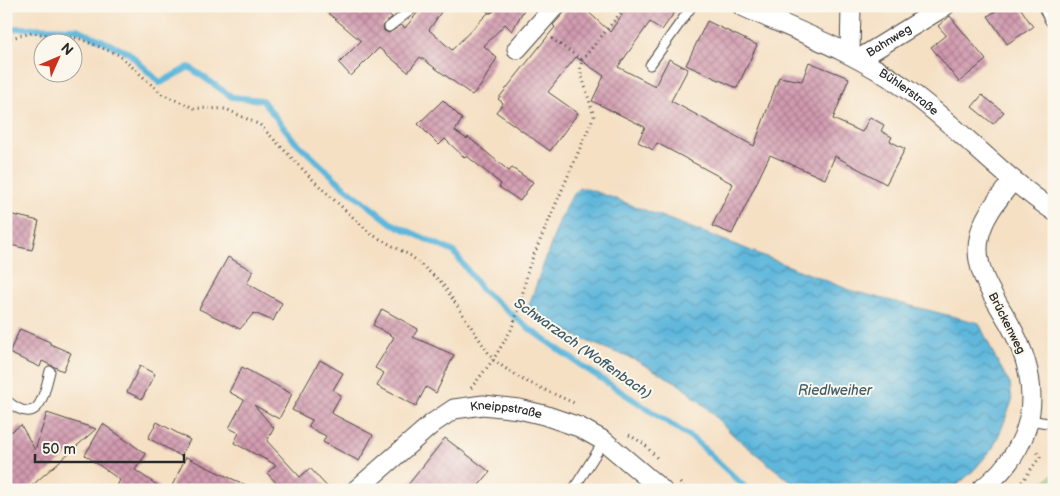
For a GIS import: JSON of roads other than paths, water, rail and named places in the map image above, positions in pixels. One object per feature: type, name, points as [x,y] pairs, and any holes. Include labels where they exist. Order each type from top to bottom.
[{"type":"street","points":[[517,50],[555,6]]},
{"type":"street","name":"Bühlerstraße","points":[[742,6],[855,56],[906,88],[1013,180],[1054,211]]},
{"type":"street","points":[[851,6],[855,56]]},
{"type":"street","name":"Bahnweg","points":[[855,56],[944,6]]},
{"type":"street","points":[[1048,6],[1054,18]]},
{"type":"street","name":"Brückenweg","points":[[981,490],[1007,464],[1018,447],[1026,431],[1032,396],[1025,358],[1018,340],[982,274],[978,256],[979,238],[983,226],[1000,197],[1013,180]]},
{"type":"street","name":"Kneippstraße","points":[[356,490],[427,428],[454,409],[483,405],[544,414],[579,427],[668,483]]},
{"type":"lane","points":[[389,28],[416,6]]},
{"type":"lane","points":[[650,65],[692,6]]},
{"type":"lane","points":[[6,400],[21,410],[30,411],[37,408],[42,400],[50,371]]},
{"type":"lane","points":[[1029,420],[1054,424]]},
{"type":"lane","points":[[574,490],[604,441]]},
{"type":"water","name":"Riedlweiher","points":[[579,188],[605,195],[852,291],[979,323],[1010,384],[1012,401],[993,448],[974,470],[952,490],[801,490],[734,436],[704,405],[676,382],[635,360],[577,337],[555,324],[526,313],[560,219],[568,202]]},
{"type":"waterway","name":"Schwarzach (Woffenbach)","points":[[6,32],[17,28],[77,29],[129,53],[160,83],[189,67],[232,97],[262,100],[293,139],[341,184],[391,223],[454,252],[482,290],[531,330],[695,440],[748,490]]}]
